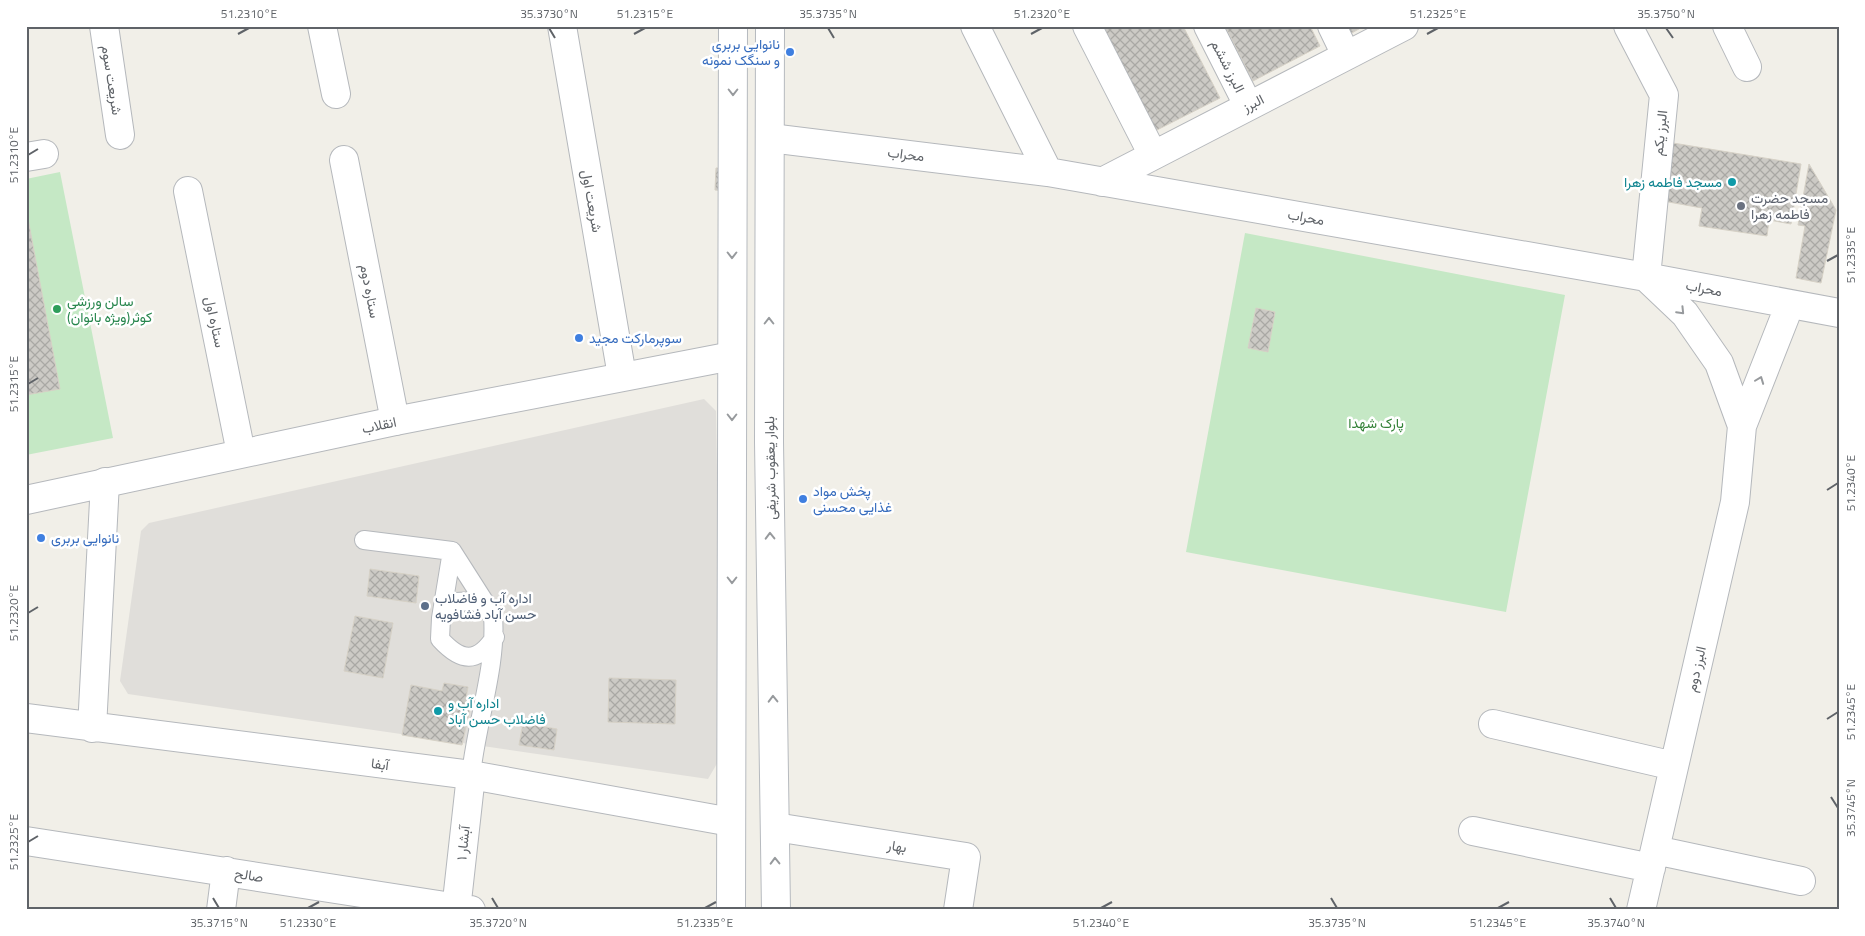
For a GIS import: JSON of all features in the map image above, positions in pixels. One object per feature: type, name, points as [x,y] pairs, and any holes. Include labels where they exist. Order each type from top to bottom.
[{"type":"street","name":"شریعت سوم","points":[[104,26],[120,134]]},
{"type":"street","points":[[322,26],[336,94]]},
{"type":"street","name":"شریعت اول","points":[[562,26],[622,376]]},
{"type":"street","points":[[731,910],[733,26]]},
{"type":"street","name":"بلوار یعقوب شریفی","points":[[770,26],[769,355],[776,910]]},
{"type":"street","points":[[975,26],[1048,172]]},
{"type":"street","points":[[1087,26],[1153,155]]},
{"type":"street","name":"البرز ششم","points":[[1208,26],[1248,105]]},
{"type":"street","points":[[1332,26],[1346,55]]},
{"type":"street","name":"البرز","points":[[1102,182],[1404,26]]},
{"type":"street","name":"البرز یکم","points":[[1628,26],[1664,95],[1646,277]]},
{"type":"street","points":[[1727,26],[1747,67]]},
{"type":"street","name":"محراب","points":[[732,138],[770,138],[1048,172],[1646,277],[1839,314]]},
{"type":"street","name":"ستاره دوم","points":[[344,160],[395,421]]},
{"type":"street","name":"ستاره اول","points":[[188,191],[241,453]]},
{"type":"street","points":[[1646,277],[1685,314],[1719,363],[1742,426]]},
{"type":"street","points":[[1742,426],[1790,304]]},
{"type":"street","name":"انقلاب","points":[[26,500],[241,453],[622,376],[732,356],[769,355]]},
{"type":"street","name":"البرز دوم","points":[[1641,910],[1734,502],[1742,426]]},
{"type":"street","points":[[92,728],[105,482]]},
{"type":"street","name":"آبفا","points":[[26,718],[92,728],[471,775],[731,822]]},
{"type":"street","points":[[1493,724],[1674,766]]},
{"type":"street","name":"آبشار ۱","points":[[461,909],[471,775]]},
{"type":"street","name":"بهار","points":[[775,826],[966,857],[958,910]]},
{"type":"street","points":[[1472,831],[1801,882]]},
{"type":"street","name":"صالح","points":[[26,841],[461,909]]},
{"type":"street","points":[[220,910],[226,871]]},
{"type":"lane","points":[[364,540],[452,551]]},
{"type":"lane","points":[[452,551],[494,616],[495,637],[471,775]]},
{"type":"lane","points":[[452,551],[441,618],[440,639],[453,654],[471,657],[489,669]]},
{"type":"lane","points":[[441,618],[456,602],[476,601],[494,616]]},
{"type":"lane","points":[[471,657],[486,651],[495,637]]},
{"type":"shaded area","name":"اداره آب و فاضلاب حسن آباد فشافویه","points":[[704,399],[716,411],[722,755],[708,779],[128,694],[120,681],[141,531],[149,523]]},
{"type":"green space","name":"سالن ورزشی کوثر(ویژه بانوان)","points":[[60,172],[113,438],[26,455],[26,179]]},
{"type":"green space","name":"پارک شهدا","points":[[1245,233],[1565,295],[1506,612],[1186,552]]},
{"type":"building","points":[[1099,26],[1183,26],[1220,98],[1153,132]]},
{"type":"building","points":[[1225,26],[1310,26],[1320,46],[1253,81]]},
{"type":"building","points":[[1346,26],[1364,26],[1350,34]]},
{"type":"building","name":"مسجد فاطمه زهرا","points":[[1673,143],[1801,164],[1791,224],[1769,220],[1767,236],[1699,226],[1702,208],[1663,201]]},
{"type":"building","points":[[1809,164],[1836,210],[1821,283],[1796,278],[1805,226],[1798,225]]},
{"type":"building","points":[[716,168],[728,168],[727,191],[715,190]]},
{"type":"building","name":"سالن ورزشی کوثر(ویژه بانوان)","points":[[26,208],[60,389],[26,395]]},
{"type":"building","points":[[1256,308],[1275,312],[1268,352],[1248,348]]},
{"type":"building","points":[[370,569],[419,576],[416,603],[367,596]]},
{"type":"building","points":[[355,616],[393,623],[383,678],[344,671]]},
{"type":"building","points":[[609,678],[676,680],[675,724],[608,722]]},
{"type":"building","name":"اداره آب و فاضلاب حسن آباد","points":[[444,683],[468,687],[466,698],[472,699],[462,745],[402,735],[411,685],[442,691]]},
{"type":"building","points":[[523,723],[557,729],[554,750],[519,745]]},
{"type":"place","name":"نانوایی بربری و سنگک نمونه","points":[[790,52]]},
{"type":"place","name":"مسجد فاطمه زهرا","points":[[1732,182]]},
{"type":"place","name":"مسجد حضرت فاطمه زهرا","points":[[1741,206]]},
{"type":"place","name":"سالن ورزشی کوثر(ویژه بانوان)","points":[[57,309]]},
{"type":"place","name":"سوپرمارکت مجید","points":[[579,338]]},
{"type":"place","name":"پخش مواد غذایی محسنی","points":[[803,499]]},
{"type":"place","name":"نانوایی بربری","points":[[41,538]]},
{"type":"place","name":"اداره آب و فاضلاب حسن آباد فشافویه","points":[[425,606]]},
{"type":"place","name":"اداره آب و فاضلاب حسن آباد","points":[[438,711]]}]
